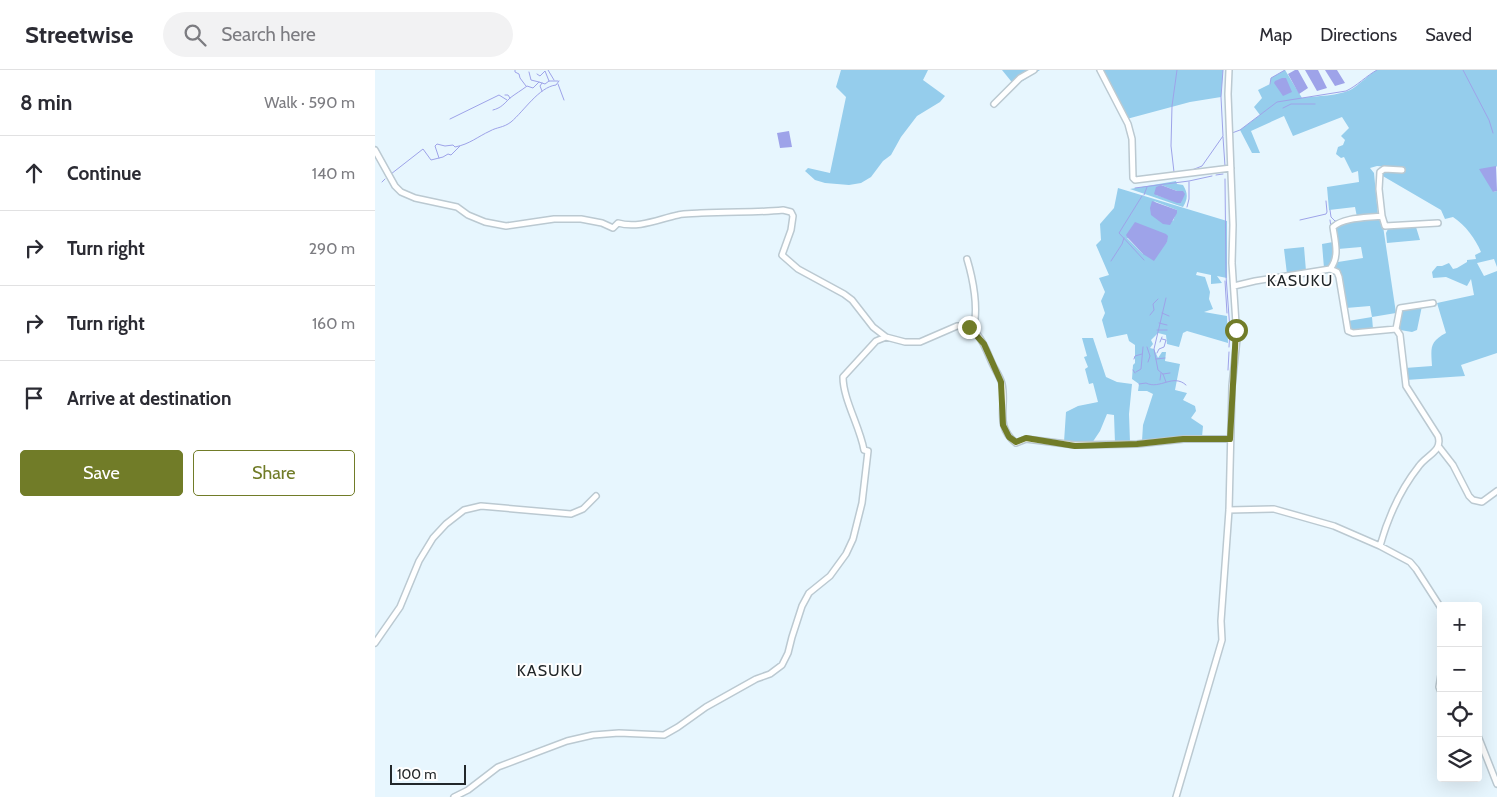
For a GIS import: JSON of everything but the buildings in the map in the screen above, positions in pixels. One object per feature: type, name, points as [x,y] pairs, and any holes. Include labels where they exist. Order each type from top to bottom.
[{"type":"street","points":[[994,104],[1020,78],[1034,70]]},
{"type":"street","points":[[1100,70],[1128,124],[1132,139],[1133,178],[1135,180],[1231,168]]},
{"type":"street","points":[[1176,797],[1222,640],[1221,621],[1229,510],[1230,439],[1237,339],[1232,263],[1229,70]]},
{"type":"street","points":[[375,150],[395,186],[401,192],[415,198],[457,207],[467,215],[506,226],[554,219],[581,219],[602,223],[613,228],[618,223],[643,224],[680,214],[788,211],[793,216],[793,224],[782,255],[798,269],[853,300],[873,327],[886,337],[905,342],[920,342],[957,326],[963,325],[973,329],[984,344],[1001,382],[1003,425],[1009,437],[1016,442],[1026,438],[1075,446],[1137,444],[1183,439],[1230,439]]},
{"type":"street","points":[[1402,170],[1384,169],[1380,172],[1381,216],[1385,226],[1438,223]]},
{"type":"street","points":[[1330,269],[1335,264],[1337,257],[1333,227],[1343,221],[1381,216]]},
{"type":"street","points":[[967,259],[973,277],[976,315],[973,329]]},
{"type":"street","points":[[1234,286],[1330,269],[1337,272],[1339,277],[1348,331],[1353,333],[1396,329]]},
{"type":"street","points":[[1380,546],[1391,512],[1404,487],[1421,463],[1439,447],[1438,436],[1406,386],[1400,335],[1396,329],[1400,308],[1433,303]]},
{"type":"street","points":[[873,327],[877,341]]},
{"type":"street","points":[[454,797],[468,790],[498,767],[567,741],[593,735],[619,733],[665,735],[706,707],[756,679],[769,674],[782,665],[788,653],[797,621],[809,594],[830,576],[846,554],[853,540],[862,503],[868,451],[864,450],[843,386],[843,377],[877,341],[886,337]]},
{"type":"street","points":[[1439,447],[1453,465],[1473,500],[1481,502],[1497,492]]},
{"type":"street","points":[[375,643],[401,607],[419,561],[433,538],[446,524],[464,510],[481,506],[571,514],[583,509],[596,496]]},
{"type":"street","points":[[1229,510],[1274,509],[1334,526],[1380,546],[1410,562],[1437,602]]},
{"type":"street","points":[[1478,737],[1497,784]]},
{"type":"shaded area","points":[[841,70],[928,70],[923,80],[945,96],[940,102],[917,116],[901,137],[891,155],[883,161],[871,177],[861,183],[849,185],[825,183],[815,180],[805,171],[808,168],[830,173],[846,97],[836,87]]},
{"type":"shaded area","points":[[1002,70],[1040,70],[1015,86]]},
{"type":"shaded area","points":[[1098,70],[1223,70],[1221,97],[1190,102],[1123,120]]},
{"type":"shaded area","points":[[1285,70],[1302,98],[1347,91],[1377,70],[1497,70],[1497,167],[1493,192],[1497,191],[1497,267],[1494,259],[1477,263],[1484,276],[1497,271],[1497,353],[1461,365],[1465,376],[1406,380],[1405,368],[1432,366],[1432,346],[1440,336],[1446,333],[1437,303],[1474,295],[1471,279],[1467,286],[1446,277],[1433,278],[1432,272],[1437,266],[1449,263],[1453,269],[1467,262],[1467,260],[1476,259],[1475,255],[1481,252],[1476,242],[1466,228],[1453,217],[1445,219],[1441,210],[1381,175],[1386,171],[1405,171],[1402,168],[1377,166],[1370,168],[1374,173],[1378,215],[1357,217],[1355,207],[1329,210],[1327,187],[1359,182],[1358,171],[1352,173],[1344,157],[1341,158],[1336,154],[1338,147],[1343,145],[1345,140],[1341,136],[1349,128],[1342,117],[1293,136],[1284,116],[1251,131],[1260,153],[1252,153],[1240,130],[1260,115],[1254,107],[1262,98],[1258,90],[1270,84],[1271,78]]},
{"type":"shaded area","points":[[1298,70],[1308,88],[1299,94],[1288,74]]},
{"type":"shaded area","points":[[1305,70],[1318,70],[1327,88],[1317,91]]},
{"type":"shaded area","points":[[1325,70],[1337,70],[1345,83],[1335,86]]},
{"type":"shaded area","points":[[1282,78],[1286,78],[1292,92],[1283,96],[1274,83]]},
{"type":"shaded area","points":[[789,131],[792,147],[780,148],[777,133]]},
{"type":"shaded area","points":[[1496,166],[1497,191],[1493,192],[1479,169]]},
{"type":"shaded area","points":[[1176,181],[1177,184],[1183,185],[1187,193],[1187,199],[1183,207],[1130,189]],"holes":[[[1161,185],[1177,191],[1183,191],[1181,203],[1156,195]]]},
{"type":"shaded area","points":[[1161,185],[1177,191],[1183,191],[1185,194],[1181,203],[1154,194],[1156,187]]},
{"type":"shaded area","points":[[1118,188],[1227,221],[1227,278],[1217,276],[1222,283],[1211,284],[1211,275],[1197,272],[1196,275],[1205,277],[1210,292],[1209,299],[1213,309],[1204,312],[1227,316],[1228,343],[1187,331],[1183,333],[1179,347],[1167,344],[1166,335],[1158,333],[1151,340],[1153,344],[1150,348],[1154,349],[1158,358],[1162,352],[1166,352],[1165,361],[1180,364],[1175,390],[1187,393],[1183,400],[1195,406],[1196,411],[1191,418],[1203,426],[1202,437],[1186,436],[1142,441],[1143,425],[1153,394],[1147,391],[1138,391],[1139,384],[1132,379],[1133,365],[1135,363],[1135,345],[1129,341],[1127,334],[1107,338],[1102,320],[1105,313],[1101,301],[1105,292],[1099,278],[1109,275],[1096,245],[1101,240],[1100,224],[1114,208]],"holes":[[[1154,201],[1177,210],[1173,221]],[[1127,238],[1167,242],[1143,254]]]},
{"type":"shaded area","points":[[1152,201],[1177,210],[1170,225],[1163,224],[1151,215]]},
{"type":"shaded area","points":[[1379,219],[1383,226],[1396,313],[1372,317],[1370,306],[1346,308],[1342,277],[1339,271],[1333,269],[1338,262],[1363,258],[1361,247],[1338,249],[1335,229],[1337,226],[1345,223]]},
{"type":"shaded area","points":[[1135,222],[1168,236],[1167,242],[1154,261],[1143,254],[1126,235]]},
{"type":"shaded area","points":[[1416,227],[1420,240],[1387,243],[1386,233],[1388,229]]},
{"type":"shaded area","points":[[1333,242],[1335,257],[1329,267],[1324,268],[1322,244]]},
{"type":"shaded area","points":[[1304,247],[1306,271],[1287,274],[1284,249]]},
{"type":"shaded area","points":[[1422,306],[1417,330],[1412,332],[1400,330],[1398,327],[1401,309]]},
{"type":"shaded area","points":[[1372,317],[1373,329],[1353,332],[1349,329],[1348,321]]},
{"type":"shaded area","points":[[1082,338],[1093,338],[1106,377],[1117,382],[1132,384],[1129,414],[1130,442],[1115,443],[1114,415],[1107,414],[1100,431],[1092,443],[1076,444],[1064,442],[1066,412],[1078,406],[1098,402],[1093,383],[1089,384],[1085,369],[1088,367],[1084,357],[1087,356]]},
{"type":"waterway","points":[[515,70],[526,86]]},
{"type":"waterway","points":[[548,70],[554,80]]},
{"type":"waterway","points":[[1174,172],[1171,146],[1172,106],[1177,70]]},
{"type":"waterway","points":[[1192,170],[1202,166],[1223,136],[1221,97],[1223,70]]},
{"type":"waterway","points":[[1270,84],[1271,78],[1285,70]]},
{"type":"waterway","points":[[1232,133],[1240,130],[1277,102],[1346,91],[1377,70]]},
{"type":"waterway","points":[[1463,70],[1489,120],[1493,133]]},
{"type":"waterway","points":[[537,74],[540,76],[545,71],[549,81]]},
{"type":"waterway","points":[[529,72],[531,80],[539,82]]},
{"type":"waterway","points":[[493,110],[500,107],[527,86],[533,88],[539,82],[545,84],[549,81],[558,81]]},
{"type":"waterway","points":[[439,158],[435,146],[437,144],[460,146],[511,122],[538,95],[556,85],[559,81]]},
{"type":"waterway","points":[[542,83],[540,86],[542,91]]},
{"type":"waterway","points":[[558,84],[564,100]]},
{"type":"waterway","points":[[450,119],[499,95],[507,100]]},
{"type":"waterway","points":[[505,95],[508,95],[510,98]]},
{"type":"waterway","points":[[1283,108],[1291,104],[1315,104]]},
{"type":"waterway","points":[[1223,137],[1225,166]]},
{"type":"waterway","points":[[391,174],[423,149],[431,160],[448,154],[451,155],[460,146]]},
{"type":"waterway","points":[[1216,175],[1223,174]]},
{"type":"waterway","points":[[1135,188],[1212,176]]},
{"type":"waterway","points":[[1377,177],[1379,213]]},
{"type":"waterway","points":[[382,182],[385,179]]},
{"type":"waterway","points":[[1225,179],[1229,347]]},
{"type":"waterway","points":[[1187,207],[1189,182]]},
{"type":"waterway","points":[[1144,195],[1147,187]]},
{"type":"waterway","points":[[1142,196],[1119,233],[1144,260]]},
{"type":"waterway","points":[[1300,220],[1326,214],[1326,201]]},
{"type":"waterway","points":[[1330,210],[1331,217],[1338,221]]},
{"type":"waterway","points":[[1330,220],[1331,227]]},
{"type":"waterway","points":[[1332,236],[1334,249]]},
{"type":"waterway","points":[[1111,261],[1124,238]]},
{"type":"waterway","points":[[1280,279],[1285,282],[1286,288]]},
{"type":"waterway","points":[[1236,283],[1249,280]]},
{"type":"waterway","points":[[1225,281],[1227,313]]},
{"type":"waterway","points":[[1166,298],[1154,349],[1158,370],[1163,374],[1166,382]]},
{"type":"waterway","points":[[1150,315],[1154,310],[1153,304],[1158,299]]},
{"type":"waterway","points":[[1162,313],[1169,316]]},
{"type":"waterway","points":[[1159,323],[1167,325]]},
{"type":"waterway","points":[[1157,330],[1167,330]]},
{"type":"waterway","points":[[1160,342],[1162,337]]},
{"type":"waterway","points":[[1157,353],[1159,349],[1164,347],[1166,340],[1162,339]]},
{"type":"waterway","points":[[1136,372],[1141,369],[1143,347]]},
{"type":"waterway","points":[[1147,347],[1150,356],[1148,362]]},
{"type":"waterway","points":[[1228,370],[1229,352]]},
{"type":"waterway","points":[[1134,359],[1135,356],[1142,354]]},
{"type":"waterway","points":[[1156,359],[1165,358]]},
{"type":"waterway","points":[[1160,380],[1161,373]]},
{"type":"waterway","points":[[1163,374],[1170,373]]},
{"type":"waterway","points":[[1139,384],[1156,385],[1176,381],[1186,385]]},
{"type":"district","name":"KASUKU","points":[[1300,280]]},
{"type":"district","name":"KASUKU","points":[[550,670]]},
{"type":"route","points":[[969,327],[973,329],[984,344],[1001,382],[1003,388],[1003,425],[1009,437],[1016,442],[1026,438],[1075,446],[1137,444],[1183,439],[1230,439],[1236,330]]}]
